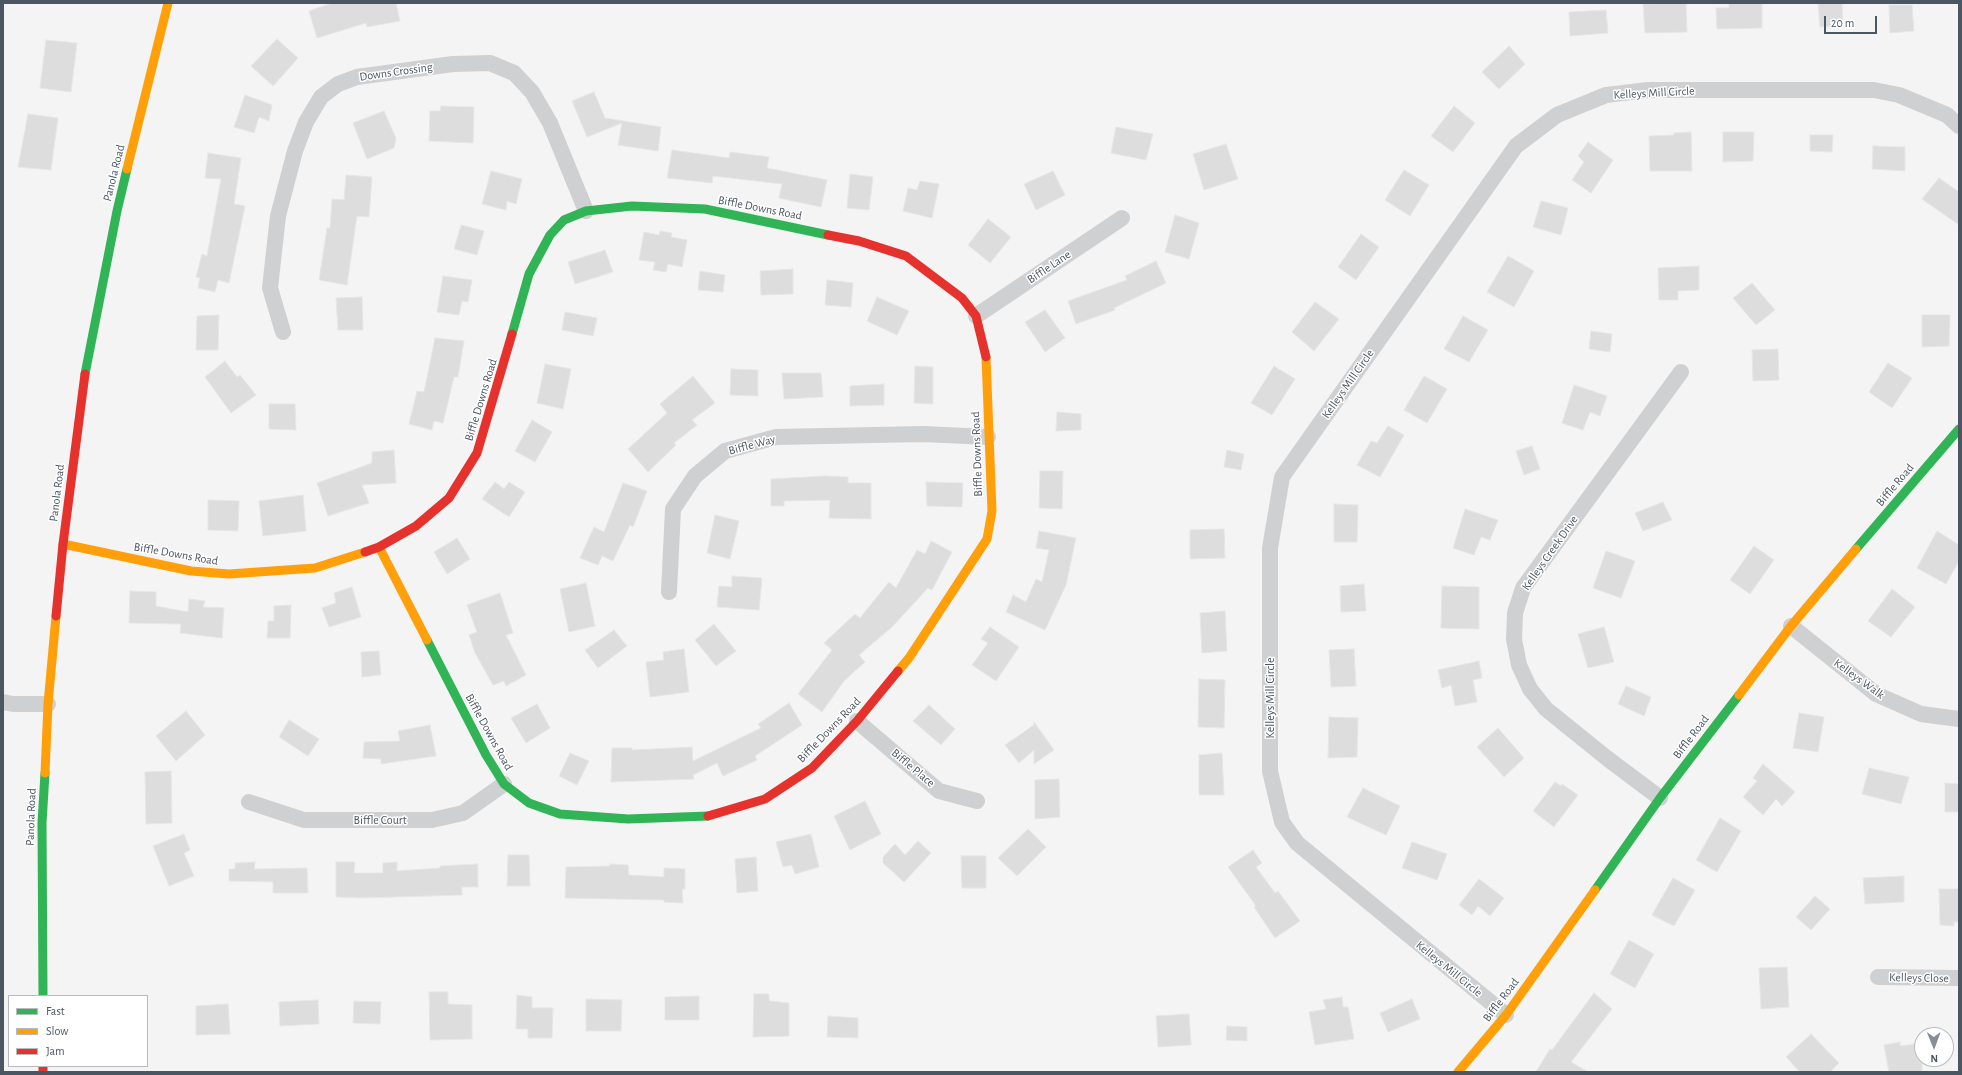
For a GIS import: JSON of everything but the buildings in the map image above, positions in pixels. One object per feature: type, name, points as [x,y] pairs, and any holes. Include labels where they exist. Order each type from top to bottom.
[{"type":"street","name":"Panola Road","points":[[43,995],[42,823],[48,704],[63,544],[87,360],[117,211],[168,3]]},
{"type":"street","name":"Downs Crossing","points":[[283,332],[270,288],[278,216],[295,150],[306,122],[321,97],[338,84],[357,77],[453,64],[490,63],[514,73],[532,92],[550,123],[586,211]]},
{"type":"street","name":"Kelleys Mill Circle","points":[[1506,1015],[1297,843],[1282,822],[1270,771],[1270,548],[1282,477],[1516,146],[1557,114],[1606,95],[1648,90],[1874,90],[1899,94],[1947,115],[1959,126]]},
{"type":"street","name":"Biffle Downs Road","points":[[63,544],[191,571],[229,574],[315,568],[378,547],[416,526],[449,498],[477,454],[529,274],[550,235],[564,220],[586,211],[632,206],[705,209],[859,241],[906,256],[962,298],[976,316],[987,363],[988,437],[992,511],[988,539],[909,658],[857,721],[812,768],[765,799],[704,817],[628,819],[560,814],[529,803],[504,784],[486,755],[378,547]]},
{"type":"street","name":"Biffle Lane","points":[[976,316],[1122,218]]},
{"type":"street","name":"Kelleys Creek Drive","points":[[1660,798],[1608,759],[1546,709],[1530,689],[1519,665],[1514,640],[1515,613],[1523,588],[1681,372]]},
{"type":"street","name":"Biffle Road","points":[[1458,1072],[1506,1015],[1660,798],[1791,626],[1959,429]]},
{"type":"street","name":"Biffle Way","points":[[669,592],[673,509],[695,476],[725,451],[776,437],[923,434],[988,437]]},
{"type":"street","name":"Kelleys Walk","points":[[1791,626],[1876,694],[1921,714],[1959,719]]},
{"type":"street","points":[[3,702],[14,704],[48,704]]},
{"type":"street","name":"Biffle Place","points":[[857,721],[939,791],[977,801]]},
{"type":"street","name":"Biffle Court","points":[[248,802],[304,820],[432,820],[463,813],[504,784]]},
{"type":"street","name":"Kelleys Close","points":[[1878,976],[1959,978]]},
{"type":"traffic: fast","points":[[85,374],[117,211],[127,169]]},
{"type":"traffic: fast","points":[[512,334],[529,274],[550,235],[564,220],[586,211],[632,206],[705,209],[828,235]]},
{"type":"traffic: fast","points":[[1856,549],[1959,429]]},
{"type":"traffic: fast","points":[[427,640],[486,755],[504,784],[529,803],[560,814],[628,819],[708,816]]},
{"type":"traffic: fast","points":[[1595,890],[1660,798],[1739,695]]},
{"type":"traffic: fast","points":[[43,995],[42,823],[45,773]]},
{"type":"traffic: slow","points":[[127,169],[168,3]]},
{"type":"traffic: slow","points":[[898,671],[909,658],[987,539],[992,511],[986,357]]},
{"type":"traffic: slow","points":[[63,544],[191,571],[229,574],[315,568],[365,552]]},
{"type":"traffic: slow","points":[[379,547],[427,640]]},
{"type":"traffic: slow","points":[[1739,695],[1791,626],[1856,549]]},
{"type":"traffic: slow","points":[[45,773],[48,704],[56,616]]},
{"type":"traffic: slow","points":[[1458,1072],[1506,1015],[1595,890]]},
{"type":"traffic: jam","points":[[828,235],[859,241],[906,256],[962,298],[976,316],[986,357]]},
{"type":"traffic: jam","points":[[365,552],[379,547],[416,526],[449,498],[477,453],[512,334]]},
{"type":"traffic: jam","points":[[56,616],[63,544],[85,374]]},
{"type":"traffic: jam","points":[[708,816],[765,799],[812,768],[857,721],[898,671]]},
{"type":"traffic: jam","points":[[43,1067],[43,1072]]}]
